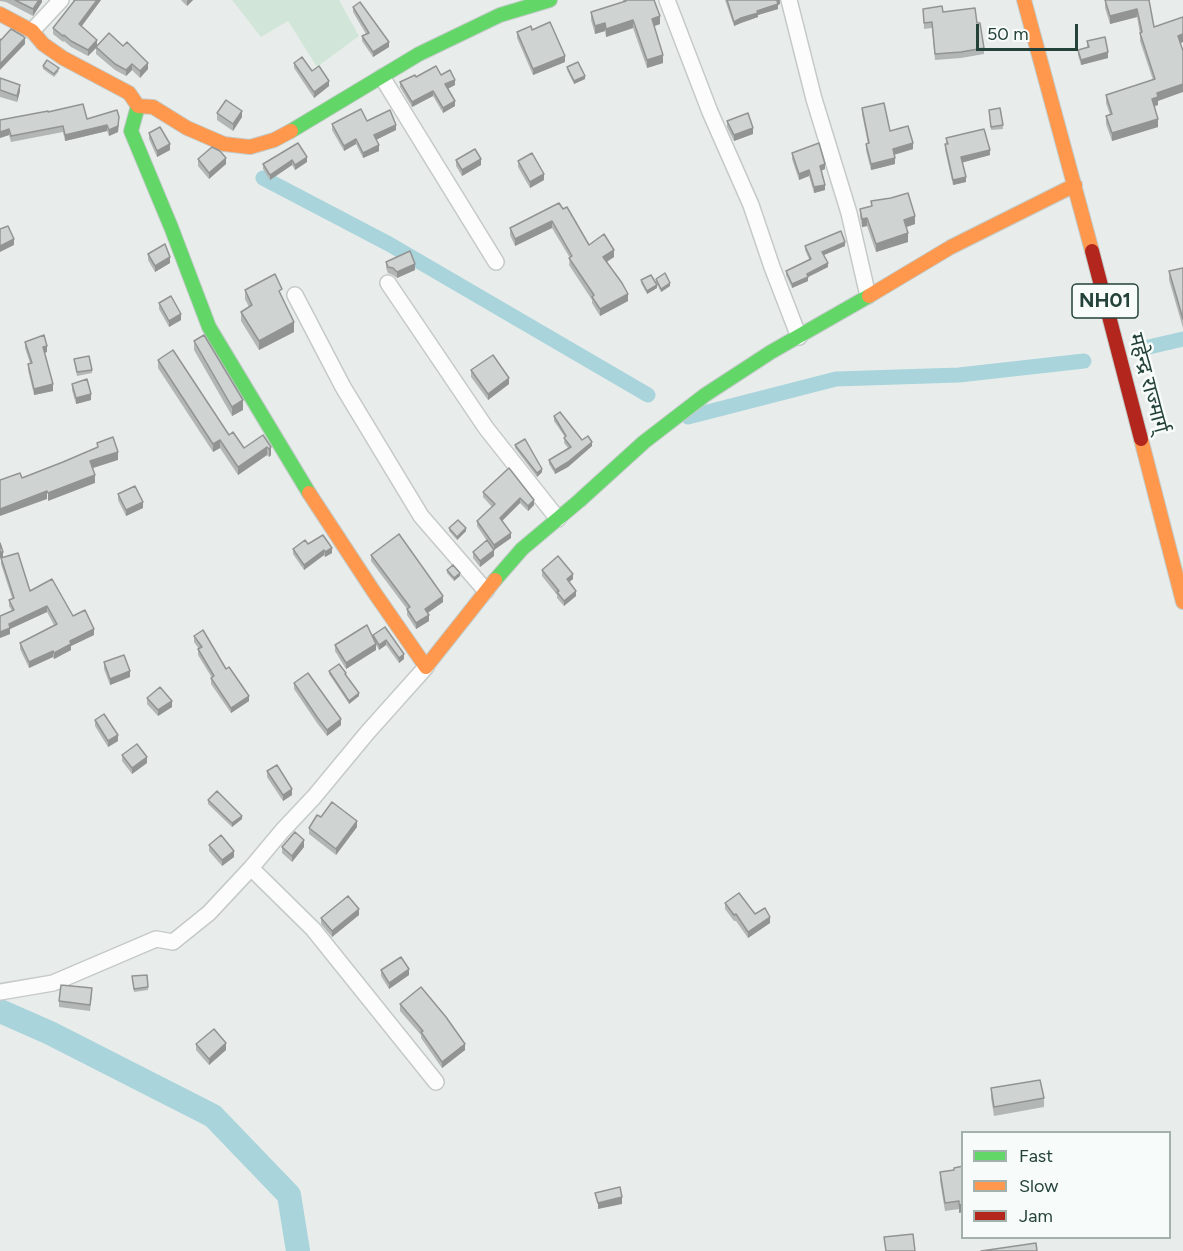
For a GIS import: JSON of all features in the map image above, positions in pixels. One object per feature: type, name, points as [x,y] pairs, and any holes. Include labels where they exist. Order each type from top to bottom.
[{"type":"main road","points":[[138,106],[153,107],[187,128],[224,144],[250,147],[274,140],[293,130],[436,45],[529,3],[550,0]]},
{"type":"main road","name":"महेन्द्र राज्मार्ग्","points":[[1024,0],[1075,185],[1183,602]]},
{"type":"main road","points":[[0,14],[32,31],[43,44],[63,58],[129,93],[138,106]]},
{"type":"main road","points":[[138,106],[131,131],[209,327],[317,506],[426,667],[522,549],[644,442],[705,395],[771,352],[951,246],[1075,185]]},
{"type":"street","points":[[32,31],[61,0]]},
{"type":"street","points":[[667,0],[710,112],[751,205],[799,337]]},
{"type":"street","points":[[789,0],[814,99],[849,213],[868,296]]},
{"type":"street","points":[[382,77],[496,262]]},
{"type":"street","points":[[388,283],[486,428],[558,519]]},
{"type":"street","points":[[295,295],[343,387],[421,516],[486,591]]},
{"type":"street","points":[[0,992],[52,983],[156,939],[174,942],[209,913],[251,868],[426,667]]},
{"type":"street","points":[[251,868],[313,929],[436,1082]]},
{"type":"green space","points":[[232,0],[339,0],[359,36],[317,67],[288,21],[261,37]]},
{"type":"building","points":[[15,0],[39,0],[33,9]]},
{"type":"building","points":[[75,0],[97,0],[79,24],[97,40],[88,50],[53,28]]},
{"type":"building","points":[[625,0],[654,0],[660,16],[652,19],[663,55],[647,60],[633,20],[606,29],[605,23],[595,26],[591,12]]},
{"type":"building","points":[[727,0],[779,0],[778,4],[734,22]]},
{"type":"building","points":[[1105,0],[1149,0],[1154,27],[1183,17],[1183,34],[1178,36],[1183,51],[1183,84],[1157,93],[1158,97],[1152,99],[1158,119],[1112,133],[1106,116],[1112,114],[1106,95],[1155,79],[1140,33],[1142,32],[1137,9],[1110,16]]},
{"type":"building","points":[[360,2],[389,42],[373,52],[362,36],[369,33],[353,7]]},
{"type":"building","points":[[942,6],[943,12],[975,8],[984,48],[935,54],[932,22],[924,23],[923,9]]},
{"type":"building","points":[[550,22],[565,56],[533,69],[517,32],[531,26],[532,30]]},
{"type":"building","points":[[11,29],[25,38],[0,64],[0,39]]},
{"type":"building","points":[[109,33],[123,46],[127,42],[148,63],[140,71],[132,64],[126,70],[115,64],[96,47]]},
{"type":"building","points":[[1105,37],[1108,52],[1081,60],[1078,50],[1089,47],[1087,41]]},
{"type":"building","points":[[302,57],[312,71],[319,66],[329,81],[314,92],[294,63]]},
{"type":"building","points":[[47,60],[59,68],[54,74],[43,66]]},
{"type":"building","points":[[578,62],[585,76],[574,81],[567,67]]},
{"type":"building","points":[[436,66],[441,75],[450,70],[455,80],[445,84],[455,101],[443,108],[433,91],[412,102],[400,82],[415,75],[416,77]]},
{"type":"building","points":[[0,78],[20,85],[17,96],[0,90]]},
{"type":"building","points":[[226,100],[242,111],[233,124],[217,113]]},
{"type":"building","points":[[884,103],[890,131],[908,126],[913,143],[893,149],[895,158],[871,164],[862,108]]},
{"type":"building","points":[[83,104],[87,119],[117,110],[118,126],[109,130],[107,125],[65,135],[63,126],[11,136],[9,129],[0,132],[0,120]]},
{"type":"building","points":[[1000,108],[1003,125],[991,127],[989,110]]},
{"type":"building","points":[[361,109],[367,121],[390,110],[396,125],[374,135],[379,145],[363,153],[356,139],[344,146],[332,124]]},
{"type":"building","points":[[748,113],[753,128],[734,135],[727,121]]},
{"type":"building","points":[[160,127],[170,144],[157,151],[149,133]]},
{"type":"building","points":[[984,129],[990,150],[961,157],[966,177],[953,180],[945,144],[948,144],[946,138]]},
{"type":"building","points":[[298,143],[307,157],[295,165],[292,160],[270,175],[263,164]]},
{"type":"building","points":[[819,143],[825,164],[820,166],[825,185],[814,187],[809,170],[799,174],[792,153]]},
{"type":"building","points":[[212,147],[226,158],[209,173],[198,159]]},
{"type":"building","points":[[475,149],[481,159],[462,170],[456,160]]},
{"type":"building","points":[[532,153],[544,174],[530,182],[518,161]]},
{"type":"building","points":[[908,193],[915,216],[904,220],[908,233],[876,244],[867,218],[862,219],[860,209],[872,206],[871,201]]},
{"type":"building","points":[[559,203],[563,209],[567,207],[589,245],[604,234],[614,250],[603,257],[628,294],[600,309],[592,297],[594,295],[569,258],[572,256],[552,221],[515,239],[510,228]]},
{"type":"building","points":[[8,226],[14,239],[0,246],[0,229]]},
{"type":"building","points":[[841,231],[845,242],[822,252],[828,263],[807,274],[808,277],[792,284],[786,271],[811,259],[805,246]]},
{"type":"building","points":[[165,244],[170,257],[155,266],[148,254]]},
{"type":"building","points":[[410,251],[415,264],[397,272],[388,267],[386,262]]},
{"type":"building","points":[[1183,268],[1183,319],[1169,271]]},
{"type":"building","points":[[665,273],[670,283],[661,289],[656,279]]},
{"type":"building","points":[[275,274],[282,289],[279,291],[294,322],[259,341],[241,312],[252,305],[245,290]]},
{"type":"building","points":[[651,275],[657,285],[647,291],[641,280]]},
{"type":"building","points":[[171,296],[181,314],[169,321],[159,303]]},
{"type":"building","points":[[44,335],[47,346],[43,347],[53,384],[34,389],[28,364],[32,363],[25,342]]},
{"type":"building","points":[[204,335],[243,400],[232,407],[194,341]]},
{"type":"building","points":[[173,350],[229,435],[233,432],[244,448],[263,435],[271,447],[269,449],[267,447],[238,467],[220,440],[213,444],[158,360]]},
{"type":"building","points":[[493,355],[509,378],[488,394],[471,370]]},
{"type":"building","points":[[89,356],[92,370],[77,372],[74,359]]},
{"type":"building","points":[[87,379],[91,394],[76,398],[72,384]]},
{"type":"building","points":[[560,412],[582,440],[588,436],[592,442],[555,470],[549,460],[571,447],[564,438],[566,436],[554,416]]},
{"type":"building","points":[[113,437],[118,452],[90,461],[95,475],[0,509],[0,480],[20,473],[22,478],[98,447],[97,443]]},
{"type":"building","points":[[525,439],[542,469],[537,473],[515,445]]},
{"type":"building","points":[[509,468],[534,500],[528,506],[520,498],[500,518],[511,533],[494,545],[477,521],[495,504],[483,492]]},
{"type":"building","points":[[135,486],[143,502],[126,510],[118,494]]},
{"type":"building","points":[[458,520],[466,528],[457,537],[449,528]]},
{"type":"building","points":[[399,534],[443,596],[425,609],[429,615],[416,623],[407,609],[410,607],[371,555]]},
{"type":"building","points":[[323,535],[332,548],[325,552],[324,550],[304,565],[293,549],[305,540],[308,544]]},
{"type":"building","points":[[487,540],[494,550],[480,561],[473,552]]},
{"type":"building","points":[[18,553],[30,591],[52,579],[73,616],[85,610],[94,629],[70,641],[71,644],[54,653],[53,651],[29,662],[20,643],[57,624],[47,606],[9,624],[10,628],[0,632],[0,616],[14,610],[9,600],[14,598],[1,558]]},
{"type":"building","points":[[558,556],[573,574],[567,579],[576,591],[564,601],[542,570]]},
{"type":"building","points":[[453,565],[460,573],[454,578],[447,570]]},
{"type":"building","points":[[367,625],[376,644],[346,663],[335,645]]},
{"type":"building","points":[[385,627],[404,654],[399,658],[386,640],[379,645],[373,635]]},
{"type":"building","points":[[203,630],[226,669],[229,667],[249,696],[231,708],[211,678],[214,676],[198,649],[202,647],[194,636]]},
{"type":"building","points":[[124,655],[130,671],[110,679],[104,662]]},
{"type":"building","points":[[339,664],[359,693],[349,701],[329,671]]},
{"type":"building","points":[[308,673],[341,719],[327,730],[294,683]]},
{"type":"building","points":[[160,687],[172,701],[158,710],[147,698]]},
{"type":"building","points":[[104,714],[118,735],[108,741],[95,720]]},
{"type":"building","points":[[137,744],[147,757],[132,768],[122,755]]},
{"type":"building","points":[[277,765],[292,789],[283,795],[267,771]]},
{"type":"building","points":[[217,791],[242,816],[232,823],[208,800]]},
{"type":"building","points":[[332,802],[357,821],[336,849],[309,828],[317,815],[321,817]]},
{"type":"building","points":[[295,832],[304,840],[292,856],[282,847]]},
{"type":"building","points":[[221,835],[234,851],[222,860],[209,845]]},
{"type":"building","points":[[739,893],[755,914],[765,908],[770,917],[748,932],[725,903]]},
{"type":"building","points":[[348,896],[359,909],[332,931],[321,918]]},
{"type":"building","points":[[401,957],[409,969],[389,983],[381,970]]},
{"type":"building","points":[[147,975],[148,987],[134,989],[132,976]]},
{"type":"building","points":[[61,985],[92,988],[90,1005],[59,1001]]},
{"type":"building","points":[[421,987],[465,1044],[442,1062],[421,1032],[423,1031],[400,1004]]},
{"type":"building","points":[[214,1029],[226,1043],[209,1059],[196,1044]]},
{"type":"building","points":[[1040,1080],[1044,1098],[994,1107],[991,1088]]},
{"type":"building","points":[[961,1166],[961,1204],[959,1205],[959,1201],[945,1203],[940,1172],[954,1170]]},
{"type":"building","points":[[620,1187],[622,1197],[598,1203],[595,1193]]},
{"type":"building","points":[[913,1234],[915,1251],[886,1251],[884,1237]]},
{"type":"building","points":[[1036,1243],[1037,1251],[981,1251]]},
{"type":"waterway","points":[[263,178],[389,244],[648,395]]},
{"type":"waterway","points":[[1140,349],[1183,339]]},
{"type":"waterway","points":[[688,417],[836,379],[959,375],[1084,361]]},
{"type":"waterway","points":[[0,1011],[50,1033],[213,1116],[289,1195],[298,1251]]},
{"type":"traffic: fast","points":[[291,131],[419,54],[500,15],[550,0]]},
{"type":"traffic: fast","points":[[138,106],[131,131],[209,327],[309,493]]},
{"type":"traffic: fast","points":[[495,580],[522,549],[644,442],[705,395],[771,352],[869,296]]},
{"type":"traffic: slow","points":[[1024,0],[1092,251]]},
{"type":"traffic: slow","points":[[0,14],[32,31],[43,44],[63,58],[129,93],[138,106],[153,107],[187,128],[224,144],[250,147],[274,140],[291,131]]},
{"type":"traffic: slow","points":[[869,296],[951,247],[1075,185]]},
{"type":"traffic: slow","points":[[1141,439],[1183,602]]},
{"type":"traffic: slow","points":[[309,493],[426,667],[495,580]]},
{"type":"traffic: jam","points":[[1092,251],[1141,439]]}]
